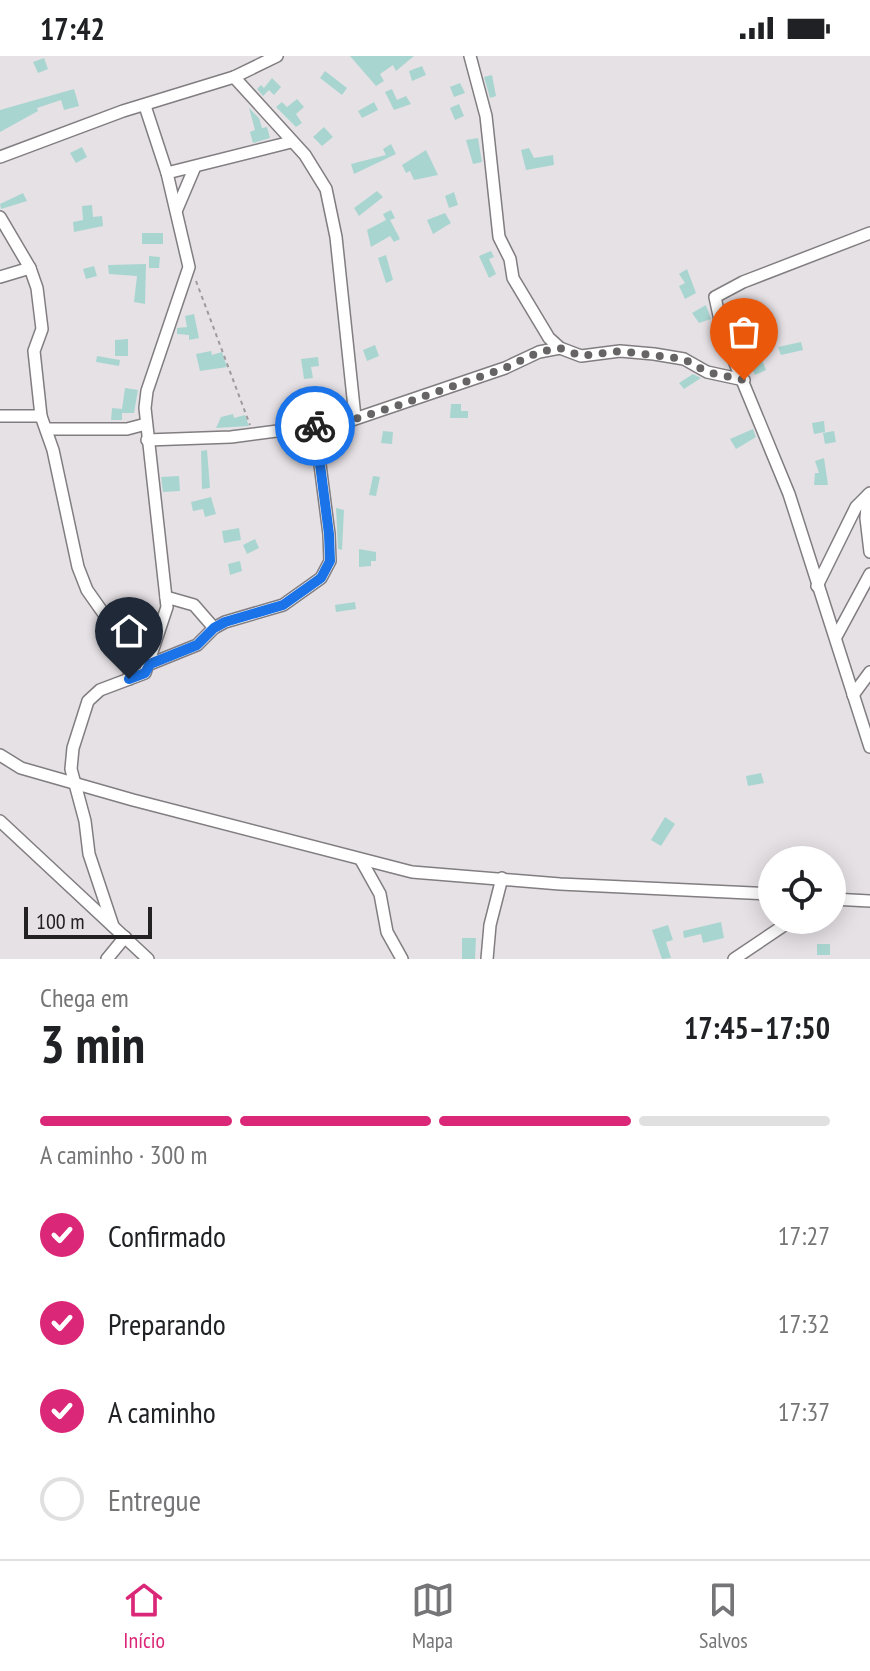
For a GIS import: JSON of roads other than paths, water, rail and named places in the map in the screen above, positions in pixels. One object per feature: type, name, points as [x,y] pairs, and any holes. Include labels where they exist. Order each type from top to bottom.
[{"type":"street","points":[[0,157],[234,77],[277,56]]},
{"type":"street","points":[[470,56],[486,116],[499,237],[508,253],[513,278],[534,317],[560,348],[581,356],[620,351],[684,359],[707,372],[744,380]]},
{"type":"street","points":[[234,77],[314,166],[326,189],[336,237],[355,417]]},
{"type":"street","points":[[113,926],[89,854],[82,804],[73,783],[73,748],[77,725],[88,701],[100,690],[145,673],[150,664],[152,645],[165,615],[166,597],[147,440],[147,391],[189,267],[167,173],[145,106]]},
{"type":"street","points":[[167,173],[194,169],[291,142]]},
{"type":"street","points":[[176,214],[194,169]]},
{"type":"street","points":[[0,217],[30,268],[40,305],[42,329],[34,351],[41,416],[78,567],[87,590],[111,624],[130,668],[129,679]]},
{"type":"street","points":[[870,233],[743,282],[715,297],[718,319],[784,481],[870,747]]},
{"type":"street","points":[[0,277],[30,268]]},
{"type":"street","points":[[147,440],[208,439],[315,426],[355,417],[505,368],[539,352],[560,348]]},
{"type":"street","points":[[0,416],[41,416]]},
{"type":"street","points":[[46,429],[127,429],[146,424]]},
{"type":"street","points":[[150,664],[197,645],[214,628],[283,605],[321,578],[330,561],[329,534],[315,426]]},
{"type":"street","points":[[817,586],[848,521],[869,494]]},
{"type":"street","points":[[869,494],[866,518],[870,552]]},
{"type":"street","points":[[836,637],[870,574]]},
{"type":"street","points":[[166,597],[194,605],[214,628]]},
{"type":"street","points":[[853,695],[870,672]]},
{"type":"street","points":[[0,755],[21,768],[73,783],[412,872],[758,893]]},
{"type":"street","points":[[0,821],[148,959]]},
{"type":"street","points":[[361,860],[380,894],[387,932],[402,959]]},
{"type":"street","points":[[487,959],[490,925],[502,878]]},
{"type":"street","points":[[846,900],[870,901]]},
{"type":"street","points":[[734,959],[771,934]]},
{"type":"street","points":[[107,959],[125,937]]}]
